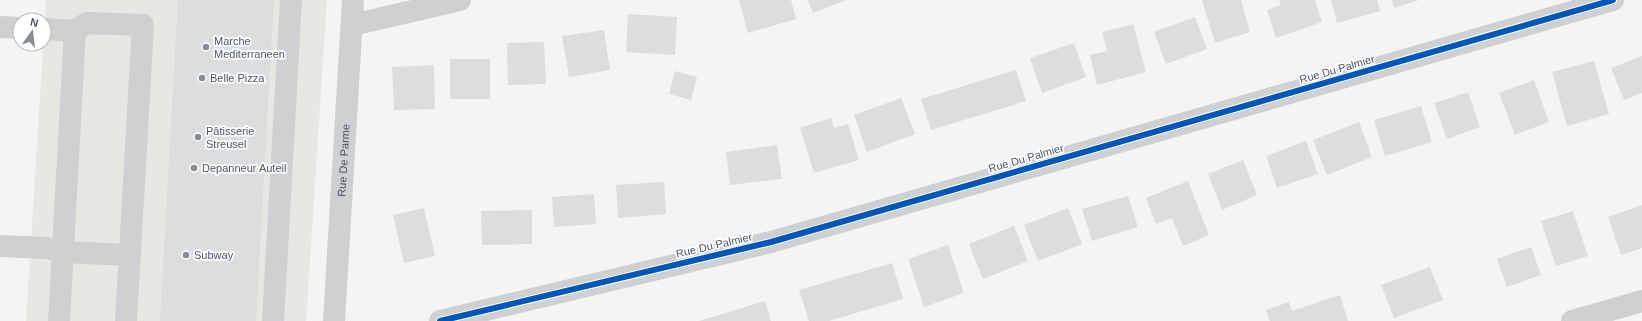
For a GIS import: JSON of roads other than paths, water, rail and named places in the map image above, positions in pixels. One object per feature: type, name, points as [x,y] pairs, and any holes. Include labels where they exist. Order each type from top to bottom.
[{"type":"street","points":[[273,321],[291,0]]},
{"type":"street","name":"Rue De Parme","points":[[334,321],[353,0]]},
{"type":"street","points":[[352,25],[460,0]]},
{"type":"street","name":"Rue Du Palmier","points":[[440,321],[770,242],[1613,0]]},
{"type":"street","points":[[52,30],[75,31],[87,23],[144,25],[126,321]]},
{"type":"street","points":[[0,27],[12,28]]},
{"type":"street","points":[[59,321],[75,31]]},
{"type":"street","points":[[0,246],[46,248],[63,252],[130,256]]},
{"type":"street","points":[[1572,321],[1642,301]]},
{"type":"place","name":"Marche Mediterraneen","points":[[206,47]]},
{"type":"place","name":"Belle Pizza","points":[[202,78]]},
{"type":"place","name":"Pâtisserie Streusel","points":[[198,137]]},
{"type":"place","name":"Depanneur Auteil","points":[[194,168]]},
{"type":"place","name":"Subway","points":[[186,255]]}]
